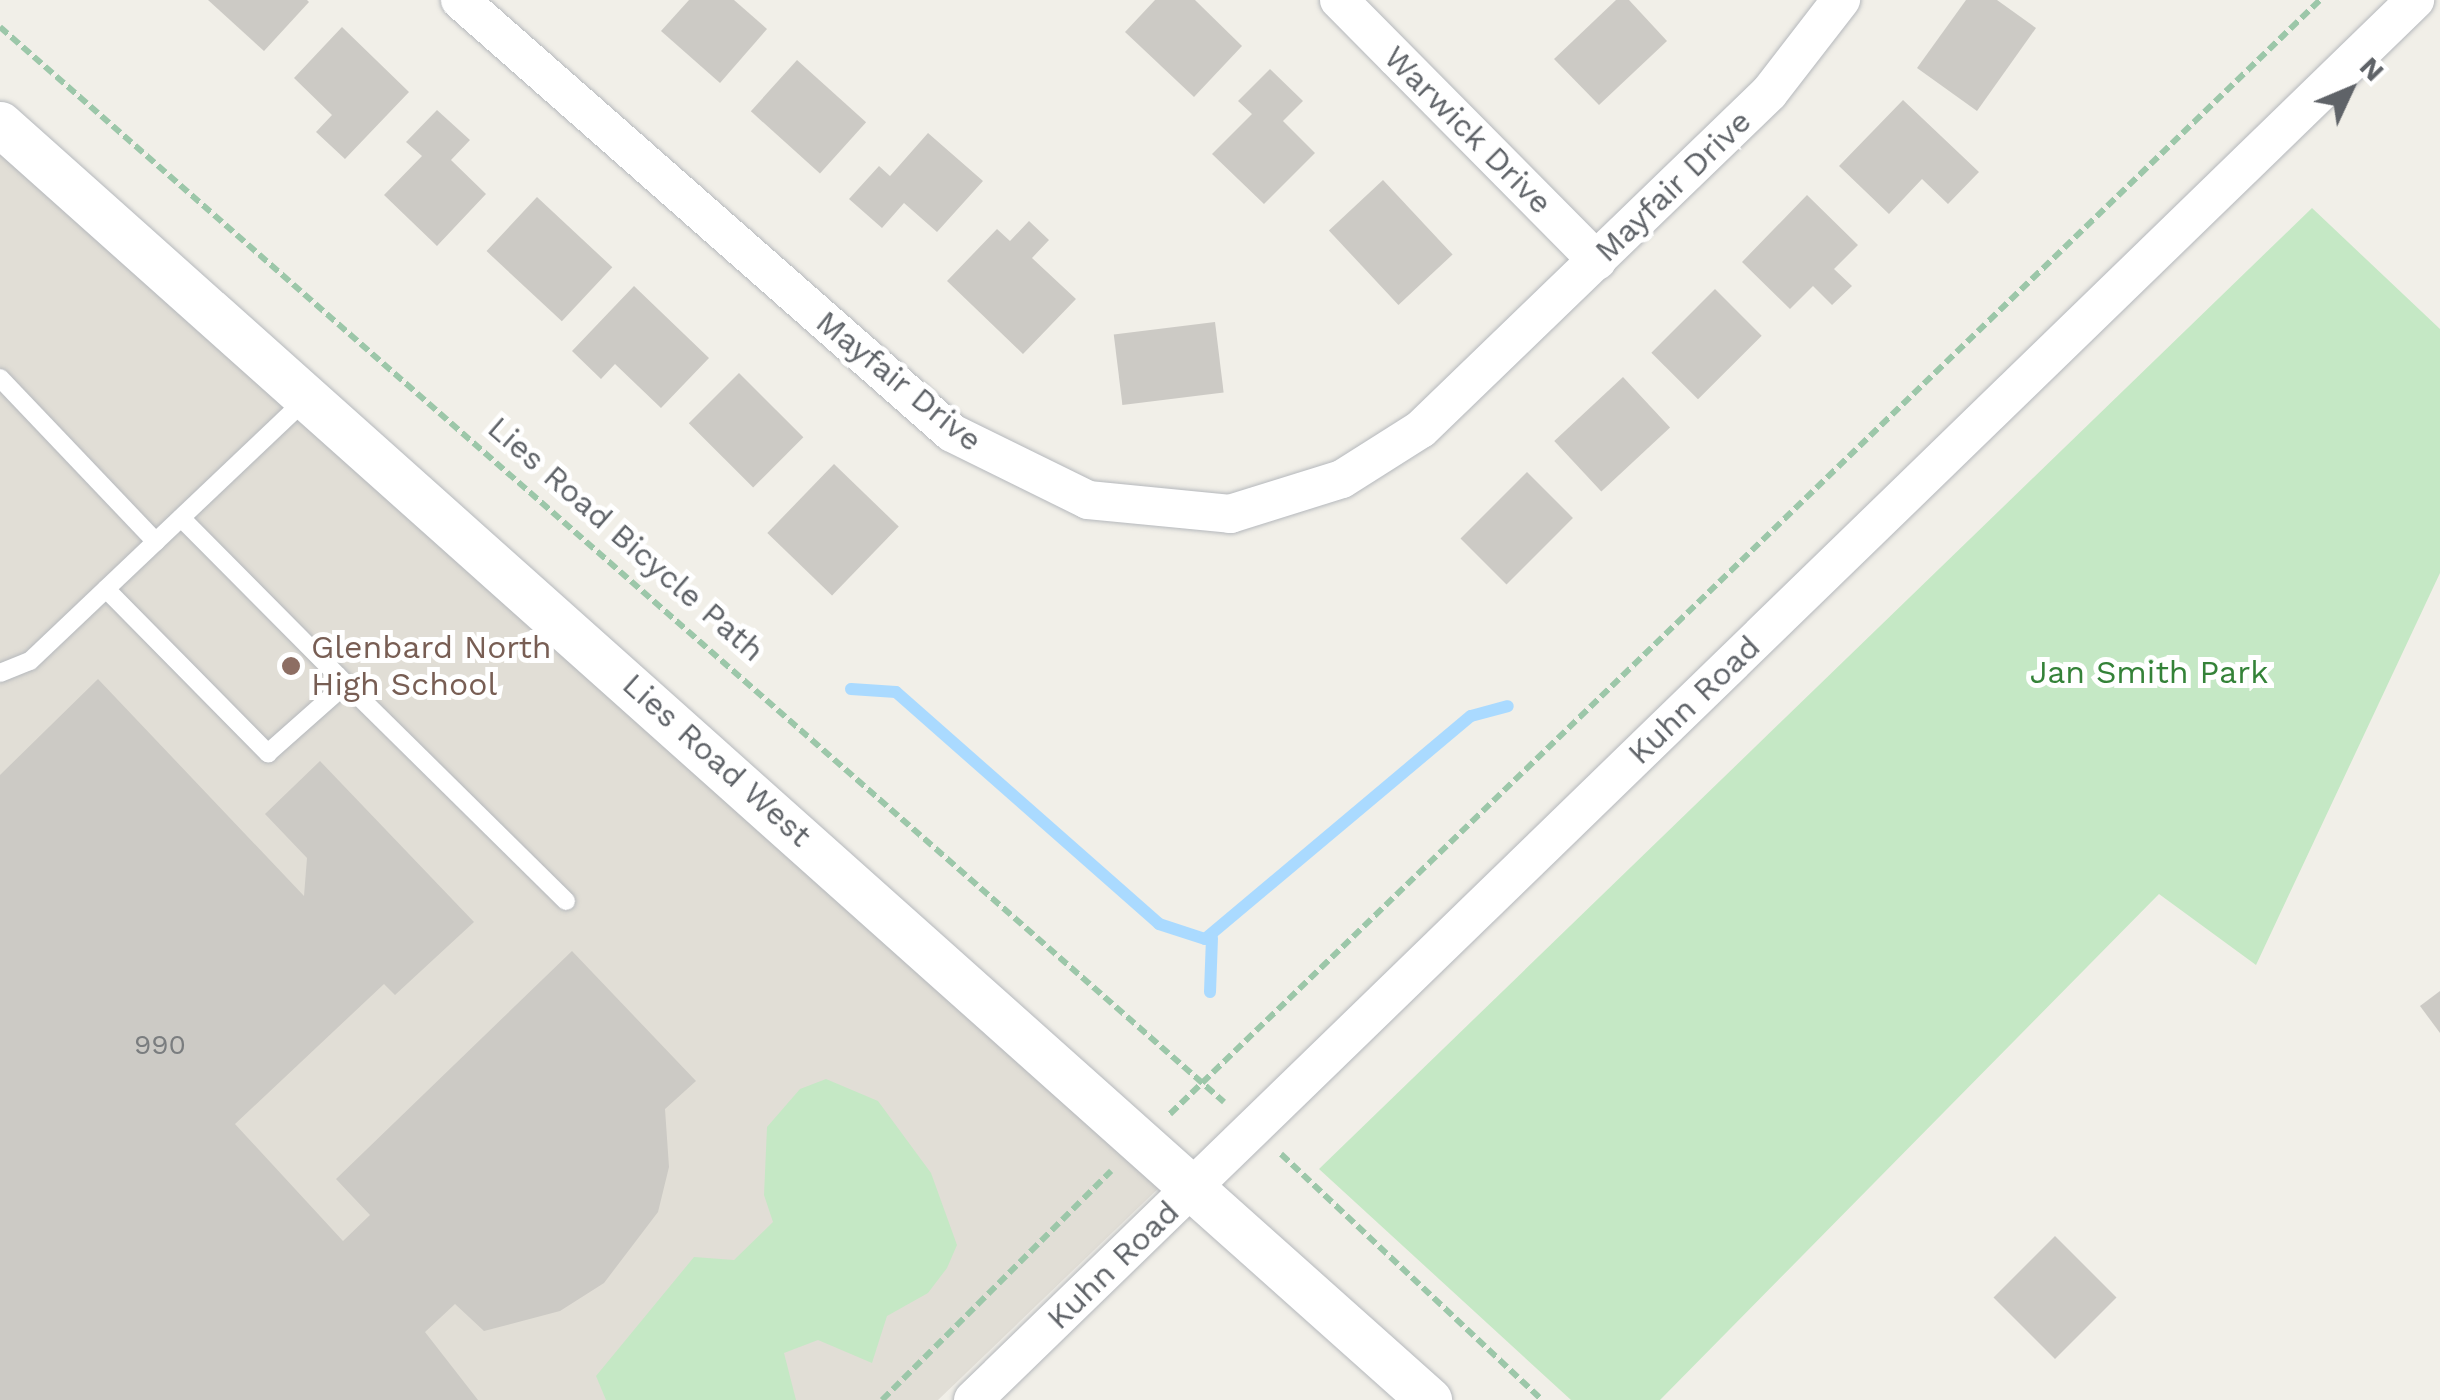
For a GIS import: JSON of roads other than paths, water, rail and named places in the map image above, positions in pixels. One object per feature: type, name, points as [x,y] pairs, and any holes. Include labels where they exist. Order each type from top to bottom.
[{"type":"street","name":"Mayfair Drive","points":[[460,0],[952,433],[1088,500],[1230,514],[1342,480],[1421,429],[1768,93],[1841,0]]},
{"type":"street","name":"Warwick Drive","points":[[1339,0],[1597,261]]},
{"type":"street","name":"Kuhn Road","points":[[973,1400],[2415,0]]},
{"type":"street","name":"Lies Road West","points":[[0,124],[1196,1185],[1430,1400]]},
{"type":"lane","points":[[0,378],[156,542]]},
{"type":"lane","points":[[0,672],[30,662],[308,398]]},
{"type":"lane","points":[[181,518],[566,901]]},
{"type":"lane","points":[[106,589],[268,753],[346,684]]},
{"type":"waterway","points":[[851,689],[896,692],[1159,924],[1205,939],[1471,716],[1508,706]]},
{"type":"waterway","points":[[1210,992],[1212,938]]},
{"type":"place","name":"Glenbard North High School","points":[[291,666]]},
{"type":"park label","name":"Jan Smith Park","points":[[2149,672]]}]
